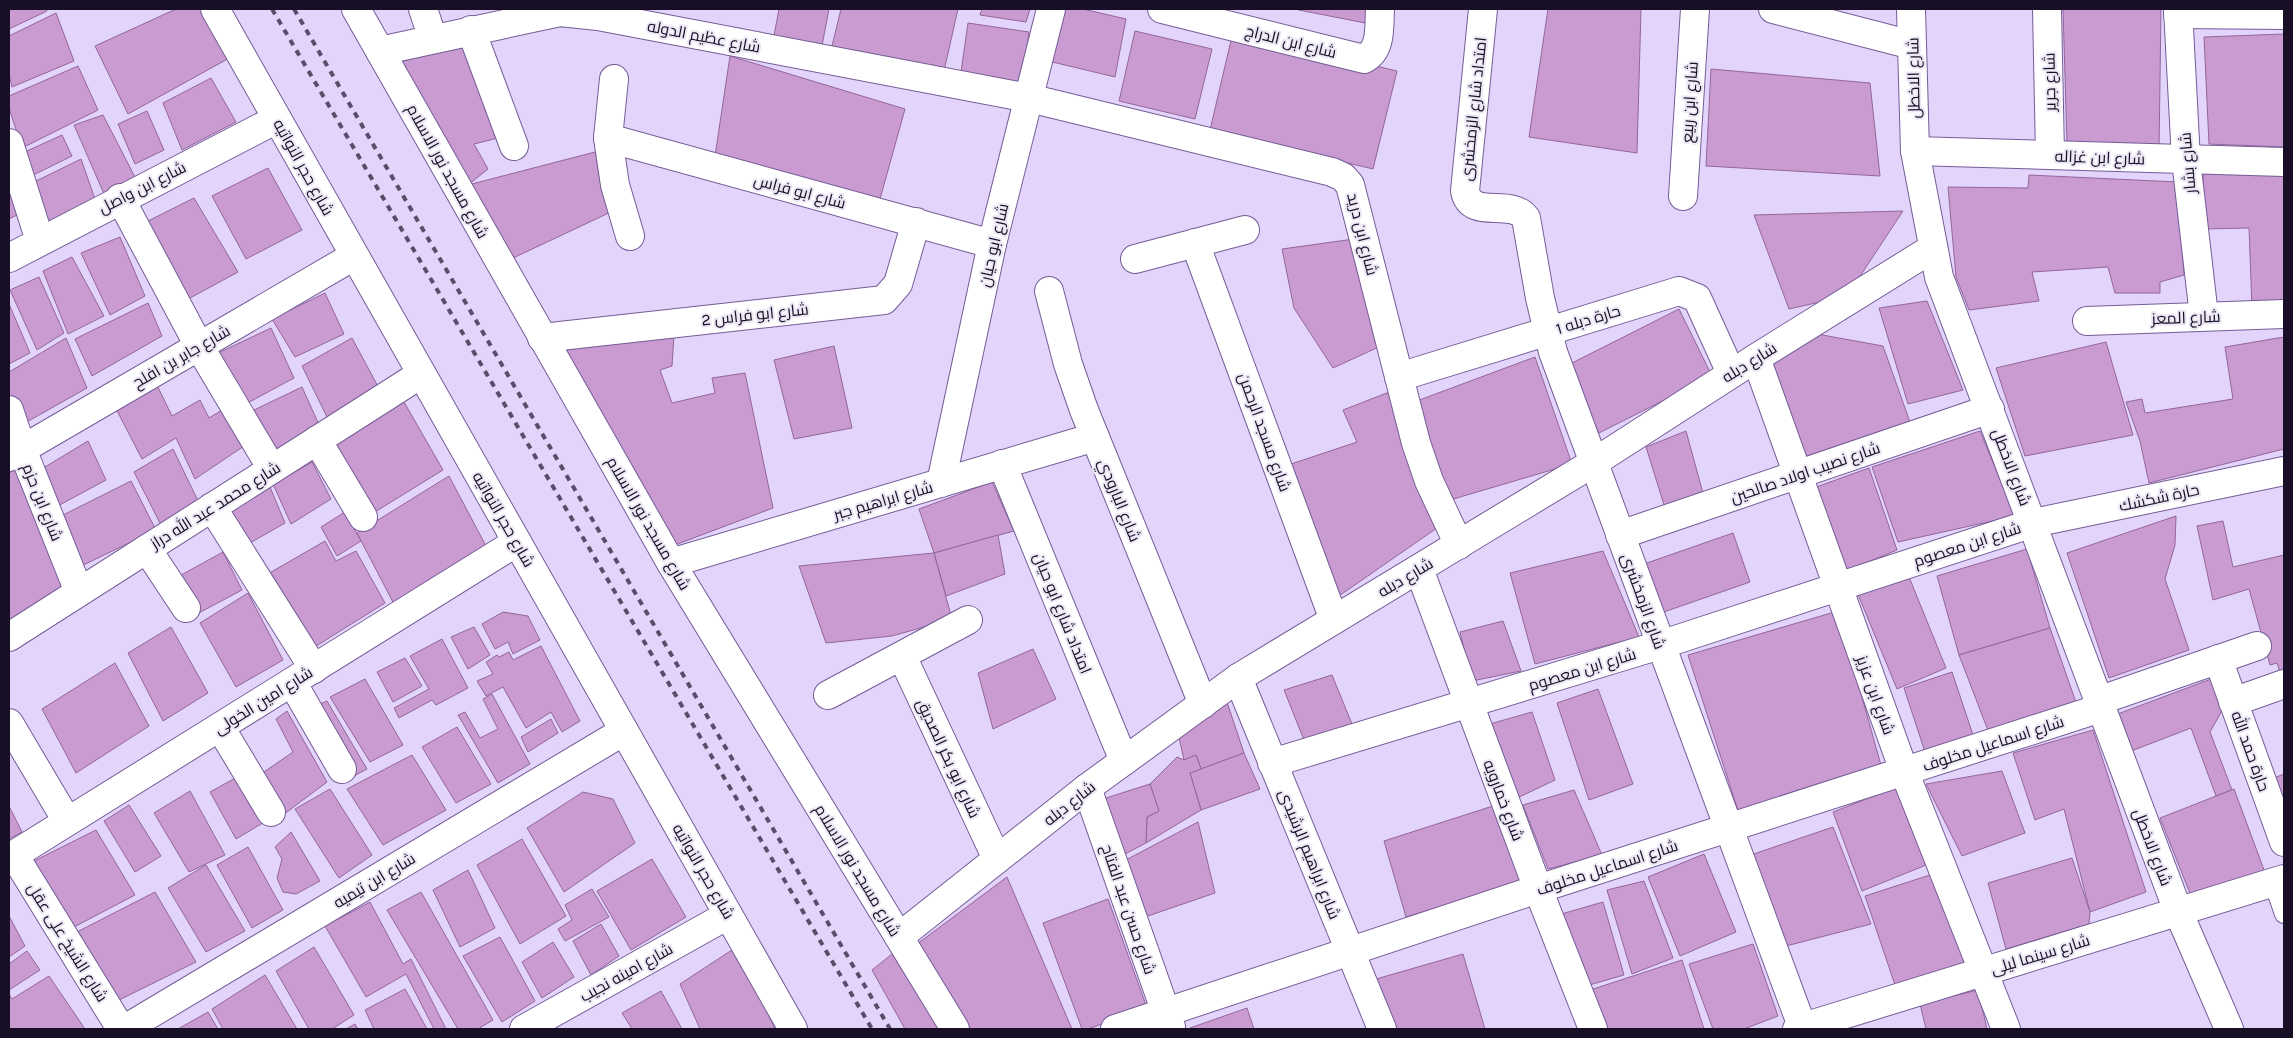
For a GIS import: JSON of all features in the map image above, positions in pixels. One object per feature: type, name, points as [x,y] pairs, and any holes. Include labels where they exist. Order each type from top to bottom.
[{"type":"street","name":"شارع حجر النواتيه","points":[[215,9],[793,1029]]},
{"type":"street","name":"شارع مسجد نور الاسلام","points":[[356,9],[671,563],[955,1029]]},
{"type":"street","points":[[422,9],[433,39]]},
{"type":"street","name":"شارع ابو حيان","points":[[941,483],[992,244],[1051,9]]},
{"type":"street","name":"شارع ابن الدراج","points":[[1162,9],[1364,59],[1374,54],[1377,47],[1380,9]]},
{"type":"street","name":"امتداد شارع الزمخشرى","points":[[1474,206],[1467,200],[1465,190],[1483,9]]},
{"type":"street","name":"شارع ابن ربيع","points":[[1683,196],[1695,9]]},
{"type":"street","points":[[1773,9],[1841,18],[1912,45]]},
{"type":"street","name":"شارع الاخطل","points":[[1911,9],[1915,151],[1939,277],[2178,911],[2229,1029]]},
{"type":"street","name":"شارع جرير","points":[[2047,9],[2050,154]]},
{"type":"street","points":[[2178,11],[2284,15]]},
{"type":"street","name":"شارع بشار","points":[[2178,11],[2186,160],[2204,316]]},
{"type":"street","name":"شارع عظيم الدوله","points":[[380,51],[471,30],[524,13],[560,12],[598,16],[1029,98]]},
{"type":"street","points":[[471,30],[514,146]]},
{"type":"street","points":[[614,79],[608,138],[615,185],[630,236]]},
{"type":"street","name":"شارع ابن دريد","points":[[1029,98],[1332,172],[1343,177],[1350,185],[1399,377],[1429,481],[1458,545]]},
{"type":"street","name":"شارع ابن واصل","points":[[9,258],[120,198],[277,119]]},
{"type":"street","name":"شارع ابو فراس","points":[[608,138],[992,244]]},
{"type":"street","points":[[9,142],[40,241]]},
{"type":"street","name":"شارع ابن غزاله","points":[[1915,151],[2284,162]]},
{"type":"street","points":[[120,198],[199,346],[272,469]]},
{"type":"street","name":"شارع الزمخشرى","points":[[1474,206],[1516,209],[1526,218],[1540,298],[1554,352],[1800,1029]]},
{"type":"street","name":"شارع ابو فراس 2","points":[[542,338],[884,300],[898,284],[916,222]]},
{"type":"street","points":[[1135,259],[1246,230]]},
{"type":"street","name":"شارع مسجد الرحمن","points":[[1195,243],[1334,620]]},
{"type":"street","name":"شارع دبله","points":[[899,937],[1087,788],[1238,678],[1593,463],[1731,373],[1933,248]]},
{"type":"street","name":"شارع جابر بن افلح","points":[[15,453],[354,256]]},
{"type":"street","name":"شارع البارودي","points":[[1049,291],[1068,364],[1095,438],[1203,704]]},
{"type":"street","name":"حارة دبله 1","points":[[1399,377],[1679,291],[1697,298],[1731,373]]},
{"type":"street","name":"شارع المعز","points":[[2087,321],[2284,314]]},
{"type":"street","name":"شارع ابن عزيز","points":[[1756,358],[1904,772],[2006,1029]]},
{"type":"street","name":"شارع محمد عبد الله دراز","points":[[9,637],[421,374]]},
{"type":"street","name":"شارع نصيب اولاد صالحين","points":[[1620,535],[1990,409]]},
{"type":"street","name":"شارع ابن حزم","points":[[9,410],[15,453],[79,592]]},
{"type":"street","name":"شارع ابراهيم جبر","points":[[671,563],[1095,438]]},
{"type":"street","points":[[317,440],[363,517]]},
{"type":"street","name":"امتداد شارع ابو حيان","points":[[1002,464],[1124,761]]},
{"type":"street","name":"حارة شكشك","points":[[2033,523],[2284,471]]},
{"type":"street","points":[[212,507],[303,675],[342,769]]},
{"type":"street","name":"شارع ابن معصوم","points":[[1272,763],[1660,645],[2033,523]]},
{"type":"street","name":"شارع امين الخولى","points":[[11,856],[517,542]]},
{"type":"street","points":[[147,549],[186,608]]},
{"type":"street","name":"شارع خمارويه","points":[[1419,569],[1538,889],[1593,1029]]},
{"type":"street","points":[[828,695],[968,620]]},
{"type":"street","points":[[2100,704],[2257,646]]},
{"type":"street","name":"شارع ابو بكر الصديق","points":[[902,656],[997,860]]},
{"type":"street","name":"حارة حمد الله","points":[[2218,659],[2284,842]]},
{"type":"street","name":"شارع ابراهيم الرشيدى","points":[[1238,678],[1382,1029]]},
{"type":"street","points":[[2233,702],[2284,684]]},
{"type":"street","name":"شارع اسماعيل مخلوف","points":[[1115,1029],[1169,1020],[1350,951],[1904,772],[2100,704]]},
{"type":"street","points":[[9,722],[68,822]]},
{"type":"street","points":[[220,727],[270,812]]},
{"type":"street","name":"شارع ابن تيميه","points":[[125,1029],[624,731]]},
{"type":"street","name":"شارع حسن عبد الفتاح","points":[[1087,788],[1169,1020]]},
{"type":"street","name":"شارع الشيخ على عقل","points":[[11,856],[121,1029]]},
{"type":"street","name":"شارع سينما ليلى","points":[[1800,1029],[2279,881]]},
{"type":"street","name":"شارع امينه نجيب","points":[[524,1029],[728,915]]},
{"type":"lane","points":[[2279,881],[2284,914]]},
{"type":"building","points":[[9,9],[46,9],[47,11],[9,29]]},
{"type":"building","points":[[176,9],[209,9],[233,56],[128,114],[95,46]]},
{"type":"building","points":[[779,9],[829,9],[821,51],[773,41]]},
{"type":"building","points":[[841,9],[958,9],[944,71],[832,46]]},
{"type":"building","points":[[982,9],[1030,9],[1026,22],[980,15]]},
{"type":"building","points":[[1058,9],[1083,9],[1126,19],[1115,77],[1044,60]]},
{"type":"building","points":[[1294,9],[1367,9],[1365,23]]},
{"type":"building","points":[[1548,9],[1641,9],[1637,153],[1529,137]]},
{"type":"building","points":[[2063,9],[2161,9],[2159,151],[2067,145]]},
{"type":"building","points":[[56,13],[74,61],[12,87],[9,74],[9,36]]},
{"type":"building","points":[[968,23],[1029,32],[1021,88],[960,79]]},
{"type":"building","points":[[1135,31],[1212,49],[1195,119],[1119,101]]},
{"type":"building","points":[[1233,32],[1397,71],[1373,169],[1210,130]]},
{"type":"building","points":[[2284,34],[2284,147],[2209,144],[2204,37]]},
{"type":"building","points":[[468,44],[498,138],[474,144],[488,169],[468,185],[398,63],[438,50]]},
{"type":"building","points":[[730,56],[905,109],[880,199],[715,156]]},
{"type":"building","points":[[78,66],[98,110],[22,148],[9,108],[9,96]]},
{"type":"building","points":[[1711,69],[1870,83],[1880,176],[1706,166]]},
{"type":"building","points":[[211,78],[236,122],[182,150],[163,103]]},
{"type":"building","points":[[147,111],[164,150],[135,164],[118,124]]},
{"type":"building","points":[[103,115],[138,183],[105,196],[74,125]]},
{"type":"building","points":[[62,135],[72,156],[23,180],[16,156]]},
{"type":"building","points":[[595,152],[613,211],[511,259],[468,185]]},
{"type":"building","points":[[81,159],[96,202],[38,231],[26,186]]},
{"type":"building","points":[[268,168],[302,230],[246,259],[212,196]]},
{"type":"building","points":[[2284,171],[2284,307],[2252,308],[2249,228],[2204,229],[2203,174]]},
{"type":"building","points":[[2029,175],[2178,182],[2184,275],[2160,282],[2160,293],[2115,293],[2108,267],[2032,272],[2039,301],[1969,310],[1956,277],[1948,187],[2028,188]]},
{"type":"building","points":[[9,178],[19,214],[9,219]]},
{"type":"building","points":[[194,198],[238,272],[179,304],[136,227]]},
{"type":"building","points":[[1903,211],[1847,296],[1789,309],[1754,215]]},
{"type":"building","points":[[120,237],[145,296],[110,315],[81,253]]},
{"type":"building","points":[[1354,239],[1381,346],[1333,368],[1294,308],[1282,249]]},
{"type":"building","points":[[72,257],[104,316],[68,334],[43,271]]},
{"type":"building","points":[[39,277],[64,333],[37,350],[10,290]]},
{"type":"building","points":[[325,293],[344,334],[295,357],[272,319]]},
{"type":"building","points":[[1927,301],[1963,390],[1908,404],[1879,308]]},
{"type":"building","points":[[148,303],[162,336],[92,376],[75,339]]},
{"type":"building","points":[[9,304],[30,353],[9,364]]},
{"type":"building","points":[[1679,309],[1712,376],[1599,433],[1566,366]]},
{"type":"building","points":[[271,328],[294,378],[242,406],[216,354]]},
{"type":"building","points":[[1817,334],[1883,346],[1911,425],[1802,465],[1772,359]]},
{"type":"building","points":[[674,335],[672,366],[660,370],[672,403],[715,393],[712,378],[745,373],[773,508],[675,545],[564,350]]},
{"type":"building","points":[[2284,337],[2284,449],[2149,483],[2140,441],[2126,402],[2142,399],[2145,413],[2233,399],[2225,347]]},
{"type":"building","points":[[66,338],[87,388],[16,428],[9,406],[9,372]]},
{"type":"building","points":[[352,338],[382,394],[328,419],[302,366]]},
{"type":"building","points":[[2106,342],[2133,435],[2025,456],[1996,368]]},
{"type":"building","points":[[834,346],[852,428],[794,439],[774,360]]},
{"type":"building","points":[[1535,357],[1572,464],[1450,500],[1414,402]]},
{"type":"building","points":[[153,377],[172,416],[200,400],[209,418],[227,407],[247,444],[195,479],[176,438],[142,459],[113,403]]},
{"type":"building","points":[[302,387],[320,427],[274,452],[254,410]]},
{"type":"building","points":[[1392,391],[1437,528],[1336,598],[1285,466],[1357,442],[1343,410]]},
{"type":"building","points":[[404,402],[443,470],[370,515],[330,447]]},
{"type":"building","points":[[1686,431],[1703,493],[1665,508],[1646,447]]},
{"type":"building","points":[[1980,431],[2015,516],[1898,542],[1872,467]]},
{"type":"building","points":[[88,441],[106,480],[54,508],[40,470]]},
{"type":"building","points":[[173,449],[200,505],[162,527],[134,472]]},
{"type":"building","points":[[312,462],[331,499],[291,524],[273,484]]},
{"type":"building","points":[[20,467],[64,592],[9,626],[9,473]]},
{"type":"building","points":[[1869,468],[1897,550],[1839,574],[1808,490]]},
{"type":"building","points":[[449,476],[486,546],[395,606],[357,533]]},
{"type":"building","points":[[131,481],[156,530],[75,569],[55,519]]},
{"type":"building","points":[[992,482],[1014,531],[934,553],[919,509]]},
{"type":"building","points":[[270,487],[285,523],[243,547],[225,512]]},
{"type":"building","points":[[345,512],[361,541],[337,556],[321,527]]},
{"type":"building","points":[[2176,516],[2175,545],[2165,579],[2189,650],[2109,678],[2067,553]]},
{"type":"building","points":[[2223,521],[2233,567],[2284,555],[2284,673],[2281,675],[2277,663],[2270,665],[2249,589],[2213,600],[2197,526]]},
{"type":"building","points":[[1733,533],[1750,582],[1661,613],[1644,564]]},
{"type":"building","points":[[998,535],[1005,574],[946,596],[934,553]]},
{"type":"building","points":[[325,541],[336,561],[356,551],[385,603],[313,648],[266,575]]},
{"type":"building","points":[[2027,549],[2050,628],[1959,655],[1937,576]]},
{"type":"building","points":[[1603,551],[1639,637],[1535,664],[1510,573]]},
{"type":"building","points":[[223,552],[242,590],[195,615],[172,580]]},
{"type":"building","points":[[934,553],[952,619],[892,636],[826,643],[799,566]]},
{"type":"building","points":[[1907,572],[1946,668],[1897,689],[1857,592]]},
{"type":"building","points":[[248,593],[283,660],[236,687],[200,623]]},
{"type":"building","points":[[1838,611],[1884,776],[1741,820],[1688,655]]},
{"type":"building","points":[[503,612],[528,616],[540,640],[513,654],[508,642],[495,649],[482,624]]},
{"type":"building","points":[[1503,621],[1521,671],[1472,681],[1460,632]]},
{"type":"building","points":[[171,627],[208,693],[163,721],[128,653]]},
{"type":"building","points":[[474,627],[490,655],[468,669],[451,637]]},
{"type":"building","points":[[2050,628],[2079,711],[1989,733],[1959,655]]},
{"type":"building","points":[[442,639],[468,688],[436,705],[432,700],[399,718],[394,708],[429,689],[410,656]]},
{"type":"building","points":[[541,646],[580,721],[562,732],[551,712],[526,728],[503,687],[486,696],[477,681],[493,674],[486,662],[497,655],[499,657],[509,652],[513,660]]},
{"type":"building","points":[[1033,649],[1056,699],[993,729],[978,673]]},
{"type":"building","points":[[405,658],[422,686],[393,702],[377,672]]},
{"type":"building","points":[[115,663],[149,726],[76,773],[42,709]]},
{"type":"building","points":[[1952,672],[1974,738],[1926,755],[1904,688]]},
{"type":"building","points":[[1332,675],[1352,724],[1304,740],[1284,690]]},
{"type":"building","points":[[365,679],[403,745],[370,762],[330,697]]},
{"type":"building","points":[[2211,679],[2224,707],[2210,732],[2232,790],[2216,796],[2191,728],[2121,755],[2107,718]]},
{"type":"building","points":[[1598,689],[1633,784],[1589,800],[1557,703]]},
{"type":"building","points":[[492,694],[530,764],[498,783],[458,715],[465,712],[480,738],[498,729],[483,699]]},
{"type":"building","points":[[1226,699],[1244,753],[1201,769],[1196,755],[1184,760],[1178,733]]},
{"type":"building","points":[[327,701],[367,769],[352,777],[313,707]]},
{"type":"building","points":[[287,711],[327,782],[283,815],[261,774],[293,752],[276,719]]},
{"type":"building","points":[[1532,712],[1555,780],[1515,799],[1483,726]]},
{"type":"building","points":[[551,719],[558,733],[528,752],[521,737]]},
{"type":"building","points":[[457,727],[491,784],[456,803],[422,747]]},
{"type":"building","points":[[2093,730],[2146,892],[2090,912],[2064,809],[2035,820],[2013,753]]},
{"type":"building","points":[[1244,753],[1260,789],[1201,810],[1190,773]]},
{"type":"building","points":[[412,755],[446,810],[383,845],[347,789]]},
{"type":"building","points":[[1196,755],[1201,769],[1190,773],[1201,810],[1146,843],[1147,817],[1159,811],[1150,784],[1177,757],[1184,760]]},
{"type":"building","points":[[2002,771],[2025,833],[1962,856],[1926,784]]},
{"type":"building","points":[[2284,774],[2284,832],[2266,781]]},
{"type":"building","points":[[239,776],[266,821],[236,839],[210,792]]},
{"type":"building","points":[[1150,784],[1159,811],[1147,817],[1146,843],[1125,854],[1103,799]]},
{"type":"building","points":[[1900,786],[1936,861],[1862,891],[1833,812]]},
{"type":"building","points":[[330,789],[372,855],[339,878],[295,809]]},
{"type":"building","points":[[2234,789],[2267,878],[2191,896],[2160,818]]},
{"type":"building","points":[[1574,790],[1602,855],[1548,869],[1523,805]]},
{"type":"building","points":[[190,791],[225,855],[189,872],[154,813]]},
{"type":"building","points":[[583,792],[613,799],[635,843],[564,892],[527,828]]},
{"type":"building","points":[[1499,804],[1523,881],[1406,917],[1384,841]]},
{"type":"building","points":[[129,805],[161,856],[135,872],[104,821]]},
{"type":"building","points":[[9,806],[22,832],[9,839]]},
{"type":"building","points":[[1198,822],[1215,893],[1145,917],[1120,863]]},
{"type":"building","points":[[1833,827],[1871,924],[1786,946],[1742,858]]},
{"type":"building","points":[[96,830],[135,895],[74,927],[34,861]]},
{"type":"building","points":[[291,832],[320,881],[296,894],[283,892],[277,878],[282,859],[275,847]]},
{"type":"building","points":[[522,839],[566,916],[520,944],[477,865]]},
{"type":"building","points":[[248,847],[283,910],[252,928],[217,865]]},
{"type":"building","points":[[1704,854],[1736,932],[1680,956],[1648,877]]},
{"type":"building","points":[[2072,858],[2090,912],[2089,924],[2006,949],[1988,883]]},
{"type":"building","points":[[652,859],[686,917],[631,950],[597,891]]},
{"type":"building","points":[[206,865],[245,931],[206,952],[168,888]]},
{"type":"building","points":[[468,870],[495,928],[460,947],[433,890]]},
{"type":"building","points":[[1933,874],[1972,960],[1897,991],[1865,896]]},
{"type":"building","points":[[1007,877],[1072,1029],[965,1029],[913,947]]},
{"type":"building","points":[[1644,881],[1673,958],[1632,974],[1607,890]]},
{"type":"building","points":[[592,889],[609,917],[565,941],[558,929],[572,920],[565,905]]},
{"type":"building","points":[[155,892],[196,962],[113,1003],[75,933]]},
{"type":"building","points":[[421,892],[493,1020],[478,1029],[458,1029],[387,910]]},
{"type":"building","points":[[1108,899],[1147,1008],[1088,1029],[1082,1029],[1043,923]]},
{"type":"building","points":[[370,902],[403,964],[411,959],[446,1029],[434,1029],[406,974],[366,997],[325,926]]},
{"type":"building","points":[[1603,902],[1624,975],[1579,988],[1558,915]]},
{"type":"building","points":[[9,916],[25,946],[9,957]]},
{"type":"building","points":[[601,924],[619,956],[591,975],[573,941]]},
{"type":"building","points":[[500,937],[535,1001],[502,1022],[463,956]]},
{"type":"building","points":[[553,942],[574,977],[542,998],[522,962]]},
{"type":"building","points":[[1753,944],[1778,1016],[1744,1029],[1713,1029],[1689,964]]},
{"type":"building","points":[[738,946],[775,1029],[700,1029],[680,984]]},
{"type":"building","points":[[314,947],[354,1015],[332,1029],[309,1029],[276,971]]},
{"type":"building","points":[[27,951],[40,970],[9,990],[9,964]]},
{"type":"building","points":[[892,954],[942,1029],[905,1029],[872,970]]},
{"type":"building","points":[[1463,954],[1485,1029],[1395,1029],[1376,979]]},
{"type":"building","points":[[1682,960],[1704,1029],[1601,1029],[1584,992]]},
{"type":"building","points":[[265,975],[297,1029],[223,1029],[212,1009]]},
{"type":"building","points":[[49,976],[85,1029],[9,1029],[9,994],[12,999]]},
{"type":"building","points":[[405,989],[427,1029],[374,1029],[365,1010]]},
{"type":"building","points":[[1978,990],[1987,1029],[1926,1029],[1920,1004]]},
{"type":"building","points":[[661,991],[682,1029],[632,1029],[622,1013]]},
{"type":"building","points":[[1247,1008],[1254,1029],[1190,1028]]},
{"type":"building","points":[[208,1012],[218,1029],[178,1029]]},
{"type":"building","points":[[355,1024],[358,1029],[346,1029]]},
{"type":"railway","points":[[272,9],[872,1029]]},
{"type":"railway","points":[[294,9],[890,1029]]}]
